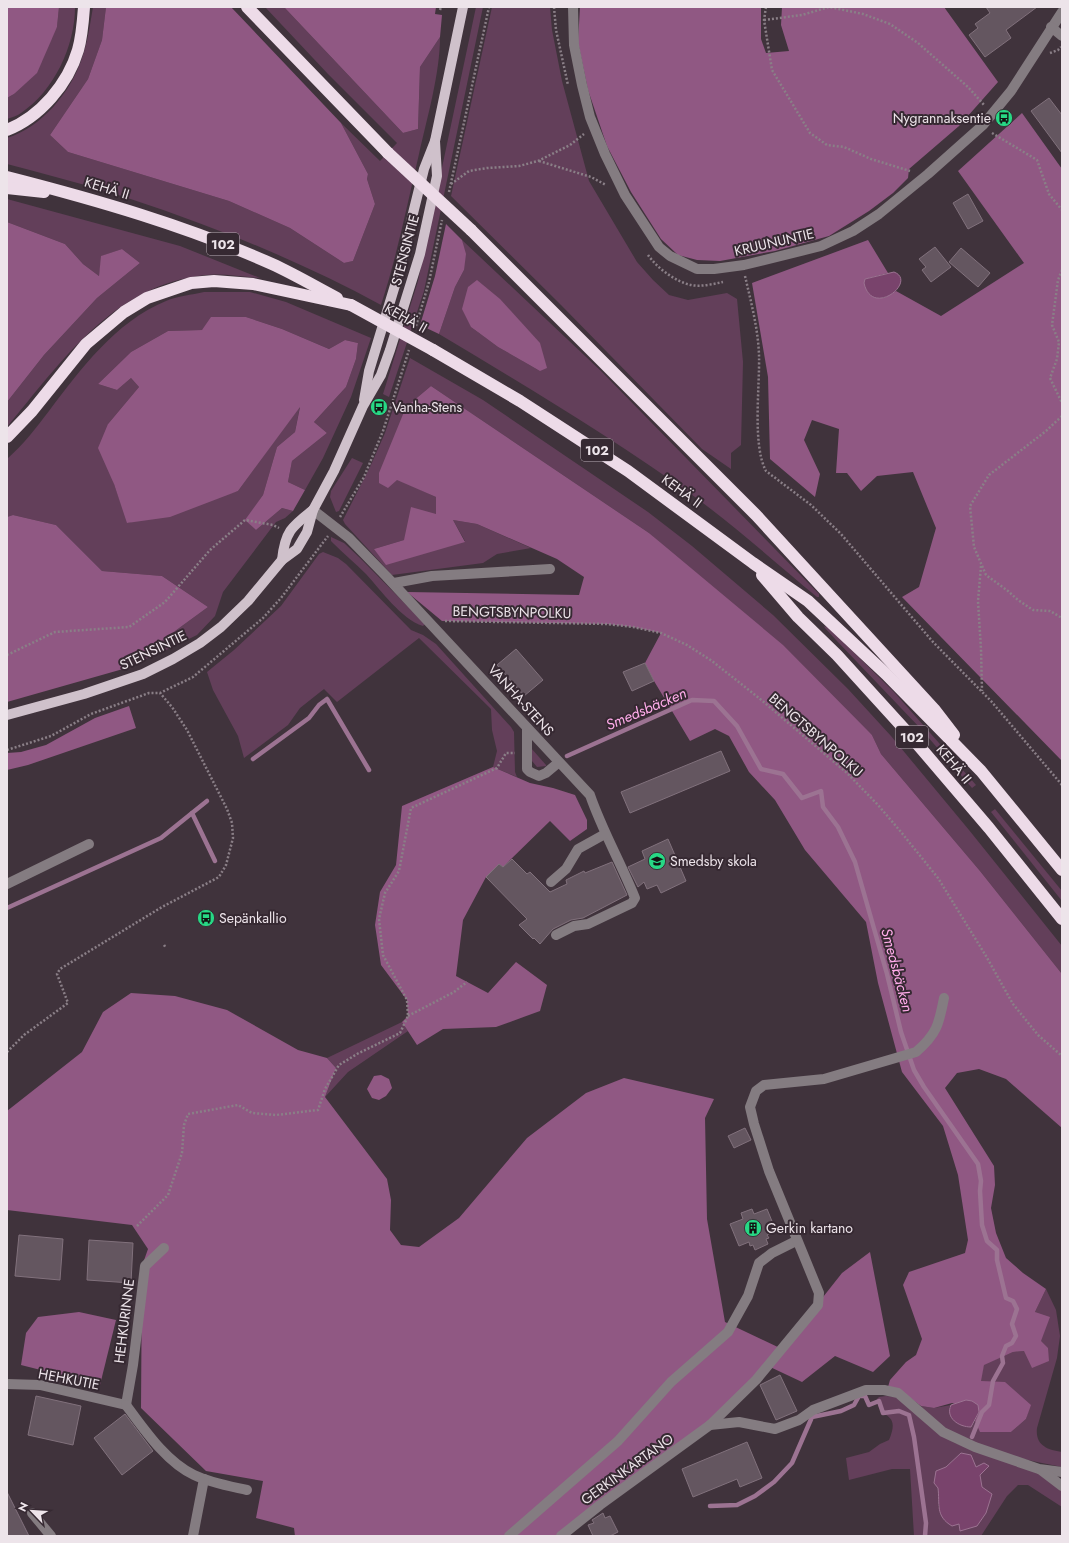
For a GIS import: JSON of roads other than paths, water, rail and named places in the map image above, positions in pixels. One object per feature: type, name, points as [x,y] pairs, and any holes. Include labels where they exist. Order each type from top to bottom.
[{"type":"highway","points":[[7,130],[19,125],[37,112],[55,94],[69,72],[78,50],[84,7]]},
{"type":"highway","points":[[247,7],[388,153],[471,230],[756,515],[934,709],[981,771]]},
{"type":"highway","name":"KEHÄ II","points":[[7,177],[88,198],[185,230],[273,264],[433,350],[520,401],[628,470],[752,563],[808,601],[886,674],[981,771],[1062,870]]},
{"type":"highway","points":[[7,188],[88,198]]},
{"type":"highway","points":[[7,437],[32,411],[86,344],[124,312],[153,296],[191,283],[214,281],[252,284],[351,305]]},
{"type":"highway","name":"KEHÄ II","points":[[752,563],[798,617],[837,655],[908,732],[989,828],[1062,919]]},
{"type":"main road","name":"STENSINTIE","points":[[363,406],[369,371],[396,282],[424,169],[435,141],[463,7]]},
{"type":"main road","name":"STENSINTIE","points":[[7,716],[84,694],[143,674],[173,660],[200,643],[221,627],[248,601],[282,560],[296,549],[307,532],[313,510],[334,471],[363,406],[381,375],[420,254],[437,176],[435,141]]},
{"type":"main road","name":"STENSINTIE","points":[[282,560],[284,543],[295,524],[313,510]]},
{"type":"street","name":"KRUUNUNTIE","points":[[573,7],[574,45],[582,85],[590,117],[605,154],[625,195],[659,247],[670,256],[697,269],[714,269],[744,265],[821,246],[853,231],[879,214],[928,174],[983,125],[1011,91],[1062,12]]},
{"type":"street","points":[[1051,27],[1062,36]]},
{"type":"street","name":"VANHA-STENS","points":[[313,510],[349,538],[394,584],[558,763],[590,795],[605,834],[623,868],[635,898],[632,903],[588,924],[574,926],[556,935]]},
{"type":"street","points":[[394,584],[432,576],[550,569]]},
{"type":"street","points":[[527,728],[527,769],[539,776],[546,773],[558,763]]},
{"type":"street","points":[[551,882],[566,869],[578,849],[605,834]]},
{"type":"street","points":[[7,884],[89,844]]},
{"type":"street","name":"GERKINKARTANO","points":[[561,1536],[600,1505],[710,1425],[756,1380],[818,1305],[819,1293],[796,1241],[769,1171],[754,1124],[750,1106],[756,1091],[764,1085],[824,1080],[916,1052],[928,1042],[939,1024],[944,998]]},
{"type":"street","points":[[509,1536],[618,1441],[671,1382],[728,1332],[748,1296],[759,1263],[772,1253],[796,1241]]},
{"type":"street","name":"HEHKURINNE","points":[[126,1405],[133,1365],[145,1266],[164,1248]]},
{"type":"street","name":"HEHKUTIE","points":[[7,1384],[40,1385],[126,1405]]},
{"type":"street","points":[[710,1425],[740,1422],[775,1429],[799,1420],[813,1410],[866,1390],[884,1390],[898,1393],[943,1432],[975,1447],[1039,1469],[1062,1472]]},
{"type":"street","points":[[126,1405],[153,1441],[180,1466],[193,1475],[213,1483],[247,1490]]},
{"type":"street","points":[[1039,1469],[1062,1486]]},
{"type":"street","points":[[193,1536],[204,1479]]},
{"type":"street","points":[[32,1513],[51,1536]]},
{"type":"waterway","points":[[253,759],[309,718],[319,705],[327,699],[369,770]]},
{"type":"waterway","name":"Smedsbäcken","points":[[567,756],[692,700],[714,701],[737,726],[761,769],[783,774],[802,798],[821,791],[823,807],[838,827],[855,862],[887,974],[901,1032],[914,1070],[924,1087],[978,1164],[981,1181],[980,1191],[982,1225],[987,1241],[997,1250],[997,1260],[1006,1298],[1013,1301],[1017,1309],[1012,1324],[1016,1336],[1012,1343],[1006,1346],[1002,1356],[1003,1363],[993,1381],[989,1405],[982,1412],[972,1437]]},
{"type":"waterway","points":[[7,908],[161,838],[207,801]]},
{"type":"waterway","points":[[192,813],[215,861]]},
{"type":"waterway","points":[[710,1506],[737,1505],[755,1496],[774,1482],[792,1463],[812,1417],[841,1411],[854,1405],[859,1396],[865,1396],[869,1405],[879,1401],[883,1413],[899,1411],[909,1415],[914,1437],[926,1523],[925,1536]]},
{"type":"place","name":"Nygrannaksentie","points":[[1004,118]]},
{"type":"place","name":"Vanha-Stens","points":[[379,407]]},
{"type":"place","name":"Smedsby skola","points":[[657,861]]},
{"type":"place","name":"Sepänkallio","points":[[206,918]]},
{"type":"place","name":"Gerkin kartano","points":[[753,1228]]}]
